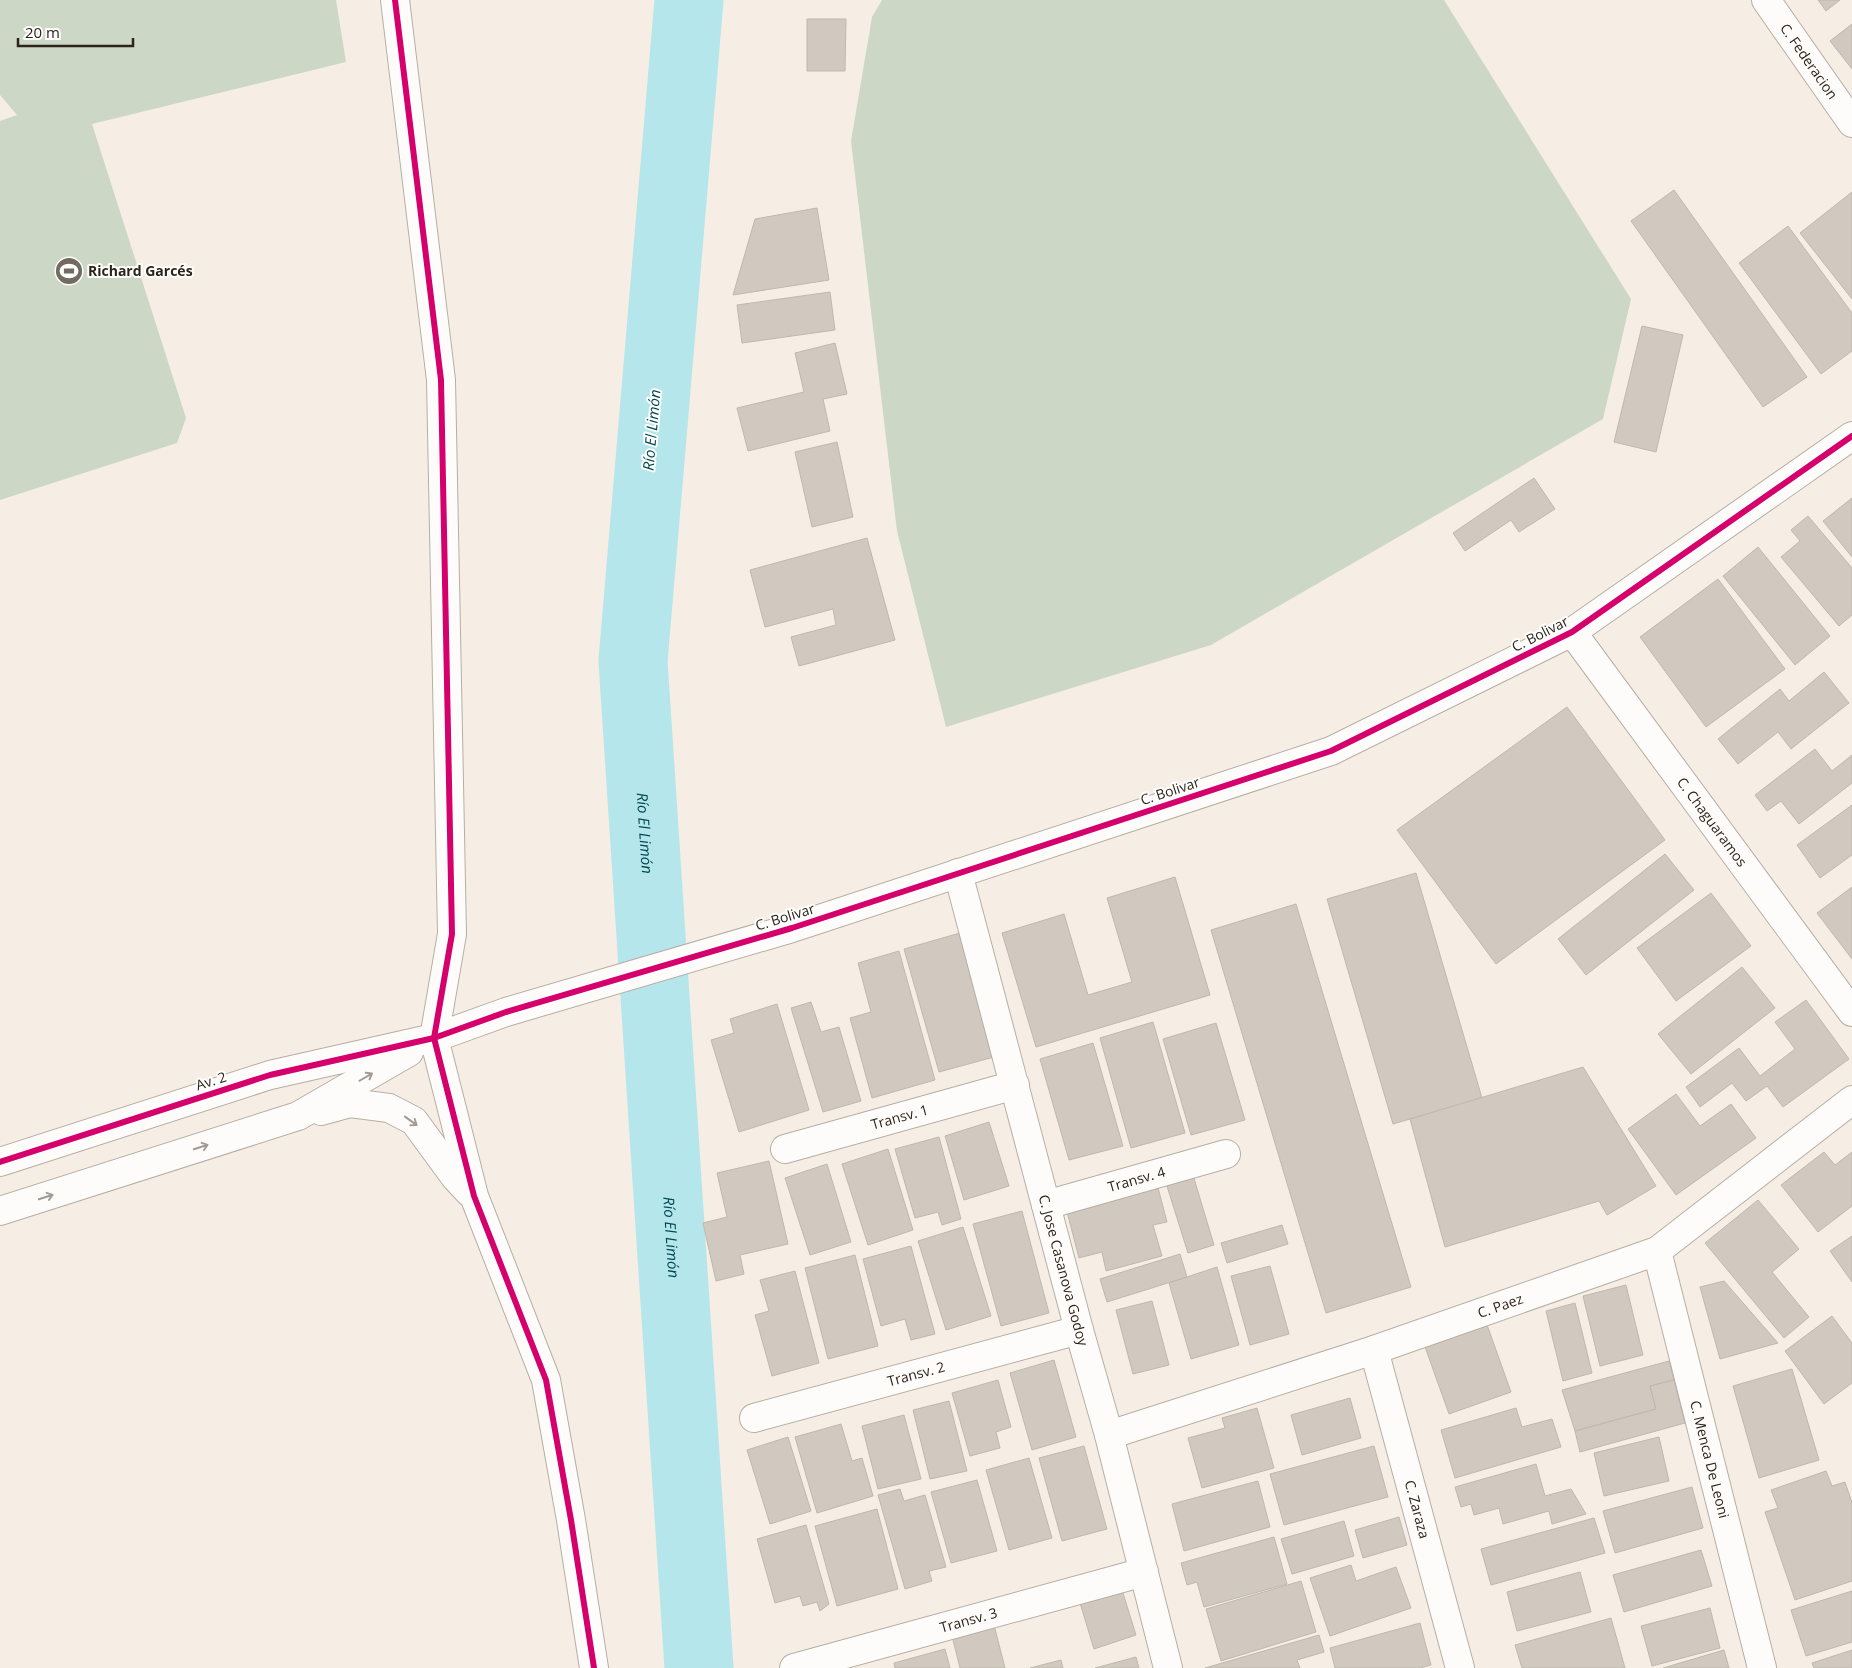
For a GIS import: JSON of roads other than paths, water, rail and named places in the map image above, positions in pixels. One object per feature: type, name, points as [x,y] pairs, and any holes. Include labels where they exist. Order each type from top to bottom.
[{"type":"street","points":[[395,0],[441,380],[452,934],[434,1038],[474,1196],[546,1380],[571,1520],[594,1668]]},
{"type":"street","name":"C. Federacion","points":[[1766,0],[1852,123]]},
{"type":"street","name":"C. Bolivar","points":[[434,1038],[514,1010],[792,928],[1331,751],[1572,632],[1852,436]]},
{"type":"street","name":"C. Chaguaramos","points":[[1572,632],[1852,1012]]},
{"type":"street","name":"C. Jose Casanova Godoy","points":[[958,873],[1078,1330],[1109,1435],[1168,1668]]},
{"type":"street","points":[[298,1116],[434,1038]]},
{"type":"street","name":"Av. 2","points":[[0,1162],[270,1075],[434,1038]]},
{"type":"street","name":"Transv. 1","points":[[784,1149],[1015,1085]]},
{"type":"street","name":"C. Paez","points":[[1109,1435],[1374,1350],[1657,1251],[1852,1100]]},
{"type":"street","points":[[0,1212],[298,1116],[350,1103],[389,1108],[414,1121],[455,1177],[474,1196]]},
{"type":"street","name":"Transv. 4","points":[[1046,1205],[1226,1154]]},
{"type":"street","name":"C. Menca De Leoni","points":[[1657,1251],[1762,1668]]},
{"type":"street","name":"Transv. 2","points":[[754,1418],[1078,1330]]},
{"type":"street","name":"C. Zaraza","points":[[1374,1350],[1460,1668]]},
{"type":"street","name":"Transv. 3","points":[[794,1668],[1144,1572]]},
{"type":"waterway","name":"Río El Limón","points":[[689,0],[633,661],[699,1668]]},
{"type":"place","name":"Richard Garcés","points":[[69,271]]}]
